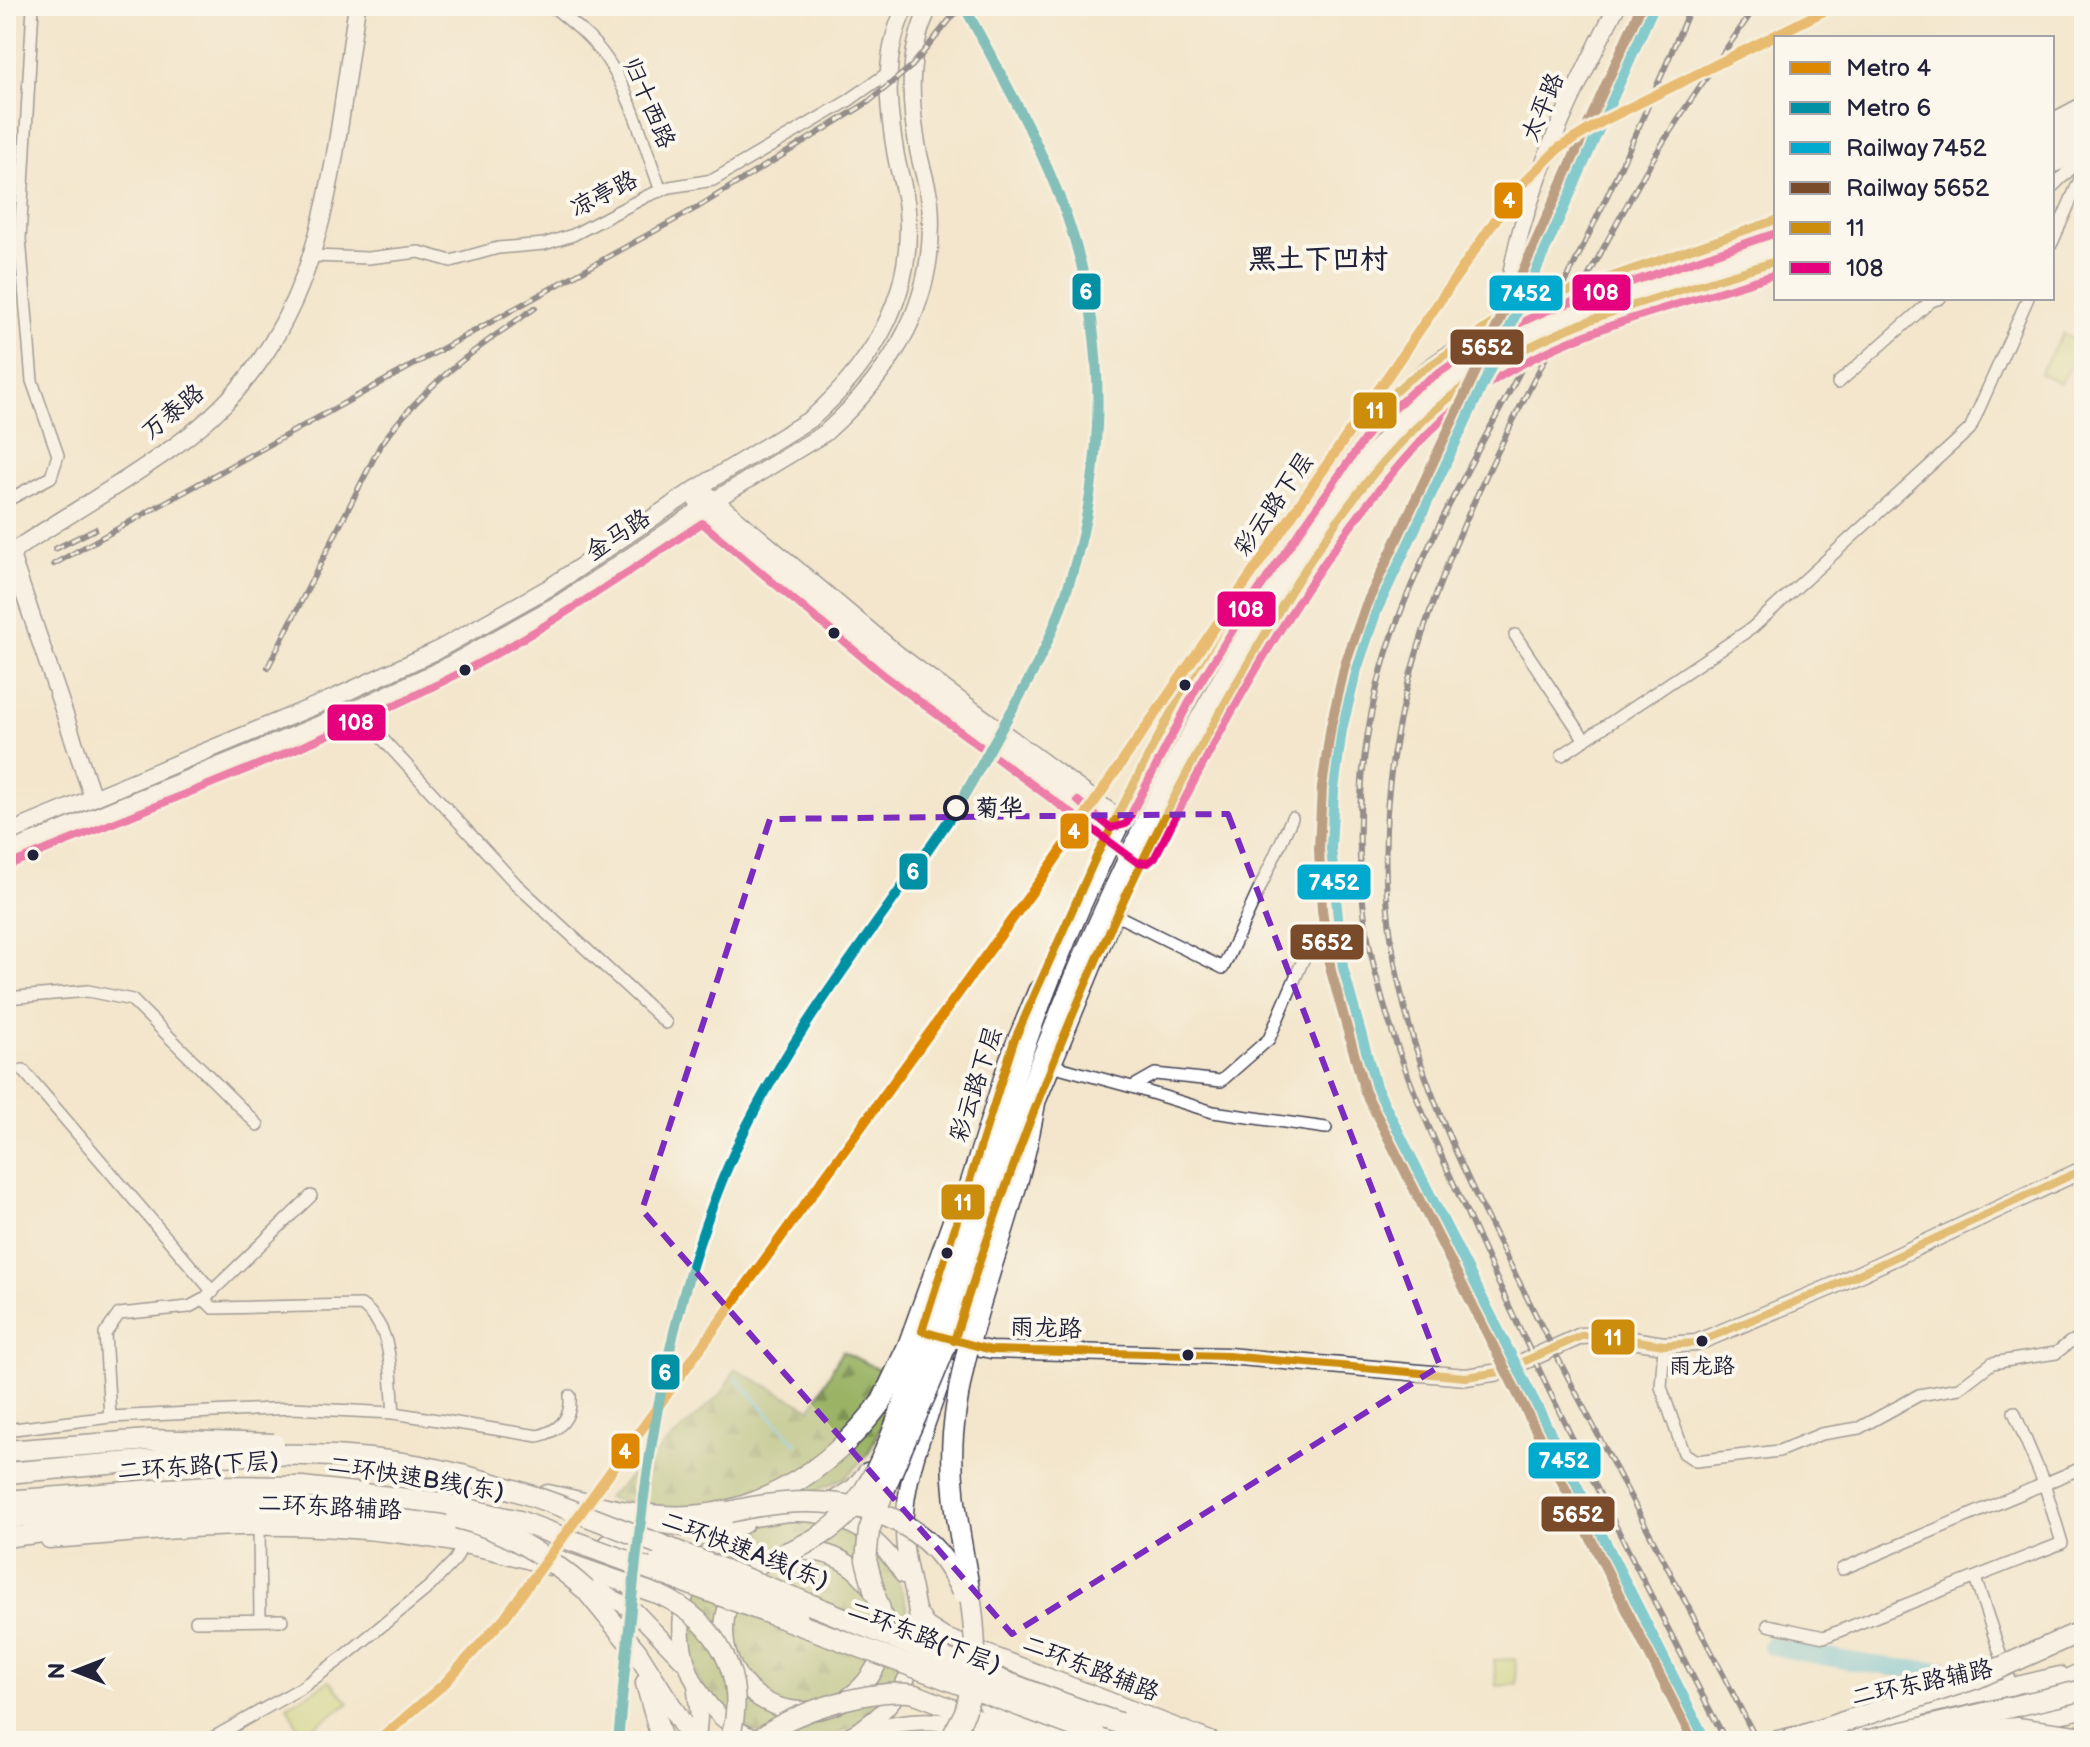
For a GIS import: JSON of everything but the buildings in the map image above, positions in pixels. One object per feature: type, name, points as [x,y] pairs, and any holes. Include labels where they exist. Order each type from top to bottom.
[{"type":"highway","points":[[2054,133],[2084,117]]},
{"type":"highway","points":[[2054,153],[2084,137]]},
{"type":"highway","points":[[778,1556],[812,1541],[833,1527],[854,1506],[871,1476],[939,1309],[1047,1018],[1096,874],[1184,703],[1241,610],[1362,434],[1406,390],[1493,329],[1554,303],[1774,230]]},
{"type":"highway","points":[[729,1512],[773,1495],[824,1463],[846,1443],[882,1401],[901,1364],[956,1211],[1119,874],[1223,676],[1302,550],[1384,442],[1459,373],[1505,345],[1552,323],[1774,250]]},
{"type":"highway","points":[[875,1593],[866,1560],[869,1531],[942,1357],[1010,1146],[1047,1018]]},
{"type":"highway","points":[[950,1741],[968,1703],[975,1652],[975,1626],[952,1492],[957,1405],[977,1313],[1028,1143],[1042,1069],[1047,1018]]},
{"type":"highway","points":[[6,1451],[172,1439],[259,1442],[312,1455]]},
{"type":"highway","name":"二环快速A线(东)","points":[[6,1474],[210,1457],[312,1455],[417,1465],[501,1486],[1167,1741]]},
{"type":"highway","name":"二环快速B线(东)","points":[[6,1504],[84,1494],[241,1485],[328,1490],[442,1503],[519,1521],[1115,1741]]},
{"type":"highway","points":[[501,1486],[650,1515],[729,1512],[779,1503],[829,1502],[867,1507],[902,1522],[929,1543],[953,1574],[970,1614],[975,1652]]},
{"type":"highway","points":[[328,1490],[466,1520],[520,1543],[573,1578],[600,1603],[625,1636],[695,1741]]},
{"type":"highway","points":[[1786,1741],[1977,1678],[2084,1630]]},
{"type":"highway","points":[[625,1636],[648,1688],[662,1741]]},
{"type":"highway","points":[[1865,1741],[2084,1692]]},
{"type":"highway","points":[[1786,1741],[1986,1703],[2027,1699],[2084,1703]]},
{"type":"highway","points":[[1896,1735],[2017,1728],[2084,1736]]},
{"type":"main road","name":"万泰路","points":[[9,549],[183,430],[235,379],[273,326],[303,262],[319,210],[347,6]]},
{"type":"main road","name":"万泰路","points":[[9,549],[179,443],[205,421],[261,359],[299,293],[326,211],[357,6]]},
{"type":"main road","name":"金马路","points":[[6,834],[334,698],[434,652],[550,587],[696,488],[812,418],[843,390],[889,323],[908,249],[907,208],[887,88],[892,44],[906,6]]},
{"type":"main road","name":"金马路","points":[[6,853],[355,709],[496,641],[562,602],[708,504],[825,433],[874,384],[910,329],[930,248],[930,201],[914,125],[912,66],[913,46],[930,6]]},
{"type":"main road","name":"太平路","points":[[1487,371],[1503,318],[1518,241],[1535,187],[1591,56],[1617,6]]},
{"type":"main road","points":[[2054,121],[2084,105]]},
{"type":"main road","points":[[2054,164],[2084,153]]},
{"type":"main road","name":"彩云路下层","points":[[770,1516],[820,1507],[843,1496],[864,1476],[883,1441],[922,1331],[1017,1033],[1114,822],[1186,683],[1241,594],[1361,423],[1408,380],[1503,318],[1600,279],[1774,221]]},
{"type":"main road","points":[[838,1741],[877,1717],[907,1679],[918,1640],[903,1528],[908,1490],[920,1443],[993,1217],[1051,1065],[1114,914],[1204,734],[1318,547],[1417,423],[1487,371],[1580,325],[1774,262]]},
{"type":"main road","points":[[696,488],[708,504],[892,666],[1147,846]]},
{"type":"main road","points":[[9,549],[88,800]]},
{"type":"main road","points":[[6,572],[88,800]]},
{"type":"main road","name":"雨龙路","points":[[922,1331],[991,1350],[1228,1356],[1466,1377],[1500,1372],[1581,1336],[1599,1335],[1664,1345],[1696,1343],[1734,1329],[2084,1169]]},
{"type":"main road","name":"二环东路辅路","points":[[6,1474],[234,1458],[365,1461],[493,1484],[650,1526],[686,1528],[770,1516]]},
{"type":"main road","name":"二环东路(下层)","points":[[6,1504],[287,1484],[375,1490],[466,1505],[544,1524],[668,1565],[954,1674],[1115,1741]]},
{"type":"main road","name":"二环东路(下层)","points":[[6,1519],[256,1499],[355,1503],[500,1528],[691,1589],[1077,1741]]},
{"type":"main road","points":[[355,1503],[430,1527],[548,1556],[671,1601],[707,1628],[731,1667],[743,1687],[762,1703],[792,1712],[821,1710],[857,1689],[874,1667],[882,1628],[875,1593],[863,1574],[836,1556],[801,1551],[778,1556],[748,1574],[733,1595],[725,1631],[731,1667],[737,1700],[729,1741]]},
{"type":"main road","points":[[695,1741],[699,1707],[681,1623],[690,1581],[699,1564],[726,1536],[770,1516],[820,1514],[852,1523],[880,1543],[893,1558],[912,1596]]},
{"type":"main road","points":[[6,1540],[61,1531],[278,1515],[347,1517],[430,1527],[500,1528]]},
{"type":"main road","name":"二环东路辅路","points":[[6,1540],[188,1529],[369,1531],[463,1545],[535,1562],[578,1577],[636,1612],[672,1645],[698,1691],[718,1716],[760,1741]]},
{"type":"main road","name":"二环东路辅路","points":[[912,1596],[926,1625],[951,1639],[1213,1741]]},
{"type":"main road","points":[[1896,1735],[2009,1702],[2084,1669]]},
{"type":"main road","name":"二环东路辅路","points":[[1769,1741],[2084,1669]]},
{"type":"main road","points":[[760,1741],[778,1724],[879,1692],[909,1692],[1036,1741]]},
{"type":"main road","points":[[1841,1741],[1896,1735],[2084,1692]]},
{"type":"main road","points":[[1922,1741],[2084,1709]]},
{"type":"main road","points":[[838,1741],[915,1721],[944,1721],[973,1728],[1003,1741]]},
{"type":"main road","points":[[1922,1741],[1998,1730],[2084,1736]]},
{"type":"street","points":[[6,501],[51,477],[58,455],[32,381],[20,239],[33,6]]},
{"type":"street","name":"归十西路","points":[[552,6],[582,30],[607,59],[627,100],[661,191]]},
{"type":"street","name":"凉亭路","points":[[313,256],[368,258],[419,252],[451,261],[498,248],[544,244],[573,235],[661,191],[713,180],[848,101],[889,72]]},
{"type":"street","points":[[2054,185],[2084,153]]},
{"type":"street","points":[[2054,238],[2084,170]]},
{"type":"street","points":[[6,239],[20,239]]},
{"type":"street","points":[[1838,383],[1934,300]]},
{"type":"street","points":[[1562,755],[1752,628],[1970,429],[2026,300]]},
{"type":"street","points":[[1515,635],[1585,740]]},
{"type":"street","points":[[355,709],[516,884],[666,1023]]},
{"type":"street","points":[[1114,914],[1223,968],[1292,818]]},
{"type":"street","points":[[1132,1087],[1155,1074],[1221,1081],[1269,1039],[1309,946]]},
{"type":"street","points":[[6,998],[88,991],[132,1000],[258,1125]]},
{"type":"street","points":[[1051,1065],[1213,1112],[1326,1128]]},
{"type":"street","points":[[23,1070],[209,1296],[213,1308],[361,1305],[380,1323],[386,1337],[394,1413]]},
{"type":"street","points":[[124,1466],[111,1417],[107,1328],[126,1311],[189,1307],[209,1296],[311,1196]]},
{"type":"street","points":[[1664,1345],[1661,1387],[1684,1453],[1696,1461],[1779,1451],[1821,1434],[1859,1428],[1919,1395],[1959,1388],[1992,1363],[2056,1353],[2070,1342],[2084,1339]]},
{"type":"street","points":[[6,1430],[111,1417],[293,1408],[394,1413],[538,1436],[550,1433],[562,1424],[571,1410],[570,1396]]},
{"type":"street","points":[[1768,1625],[1824,1637],[2062,1543],[2044,1483],[2014,1412]]},
{"type":"street","points":[[102,1468],[111,1417]]},
{"type":"street","points":[[1842,1569],[2084,1467]]},
{"type":"street","points":[[259,1528],[260,1619]]},
{"type":"street","points":[[207,1741],[301,1688],[346,1655],[429,1587],[455,1560],[463,1545]]},
{"type":"street","points":[[1975,1578],[2011,1684]]},
{"type":"street","points":[[196,1621],[282,1620]]},
{"type":"street","points":[[2015,1741],[2084,1736]]},
{"type":"highlighted area","points":[[1228,814],[1440,1366],[1012,1634],[642,1210],[770,819]]},
{"type":"green space","points":[[2063,333],[2084,345],[2060,384],[2040,373]]},
{"type":"green space","points":[[842,1351],[902,1381],[868,1454],[846,1477],[797,1500],[718,1520],[607,1498],[723,1392],[735,1369],[811,1409]]},
{"type":"green space","points":[[798,1519],[840,1528],[876,1552],[900,1588],[909,1630],[900,1672],[876,1708],[840,1732],[798,1741],[756,1732],[720,1708],[696,1672],[687,1630],[696,1588],[720,1552],[756,1528]]},
{"type":"green space","points":[[1515,1659],[1517,1684],[1496,1686],[1494,1660]]},
{"type":"green space","points":[[330,1681],[349,1703],[293,1741],[262,1741],[298,1727],[287,1706]]},
{"type":"waterway","points":[[735,1377],[796,1443]]},
{"type":"waterway","points":[[1772,1646],[1906,1669],[1987,1670]]},
{"type":"railway","points":[[54,564],[698,207],[867,103],[912,66],[961,6]]},
{"type":"railway","points":[[1691,6],[1592,228],[1436,531],[1404,603],[1381,673],[1366,742],[1360,849],[1361,885],[1372,961],[1409,1079],[1504,1296],[1565,1424],[1726,1741]]},
{"type":"railway","points":[[1756,6],[1682,113],[1629,201],[1503,442],[1464,524],[1432,606],[1406,690],[1391,774],[1386,861],[1393,951],[1415,1045],[1442,1119],[1509,1262],[1757,1741]]},
{"type":"railway","points":[[268,667],[380,446],[396,424],[471,353],[535,308]]},
{"type":"railway","points":[[55,549],[95,529]]},
{"type":"metro line","name":"6","points":[[618,1741],[633,1589],[653,1437],[685,1288],[709,1215],[738,1144],[784,1060],[955,811],[1040,659],[1070,581],[1083,530],[1097,426],[1097,373],[1092,320],[1082,268],[1067,217],[1045,163],[964,6]]},
{"type":"metro line","name":"4","points":[[378,1741],[445,1683],[505,1617],[1045,874],[1516,190],[1559,148],[1603,121],[1834,6]]},
{"type":"rail line","name":"5652","points":[[1641,6],[1516,286],[1366,605],[1345,665],[1331,726],[1322,787],[1319,849],[1322,910],[1331,971],[1365,1092],[1693,1741]]},
{"type":"rail line","name":"7452","points":[[1654,6],[1527,291],[1377,610],[1357,669],[1342,729],[1334,789],[1331,848],[1343,968],[1376,1087],[1706,1741]]},
{"type":"transit line","name":"11","points":[[1774,221],[1542,300],[1494,322],[1408,380],[1361,423],[1241,594],[1186,683],[1096,857],[1014,1041],[922,1331],[991,1350],[1228,1356],[1466,1377],[1500,1372],[1581,1336],[1599,1335],[1664,1345],[1696,1343],[1831,1287],[2084,1169]]},
{"type":"transit line","name":"108","points":[[1078,801],[1111,828],[1126,824],[1196,689],[1251,601],[1370,431],[1415,389],[1500,332],[1546,311],[1774,234]]},
{"type":"transit line","name":"11","points":[[954,1341],[1047,1076],[1121,905],[1206,738],[1273,620],[1318,548],[1368,480],[1426,418],[1458,391],[1531,346],[1611,312],[1774,262]]},
{"type":"transit line","name":"108","points":[[11,864],[286,753],[448,679],[546,625],[702,523],[885,676],[1137,862],[1148,863],[1155,857],[1255,671],[1311,582],[1387,479],[1446,417],[1499,377],[1564,344],[1634,318],[1774,275]]},
{"type":"place","name":"菊华","points":[[956,808]]},
{"type":"place","name":"雨龙路","points":[[1702,1341]]},
{"type":"district","name":"黑土下凹村","points":[[1318,259]]}]
